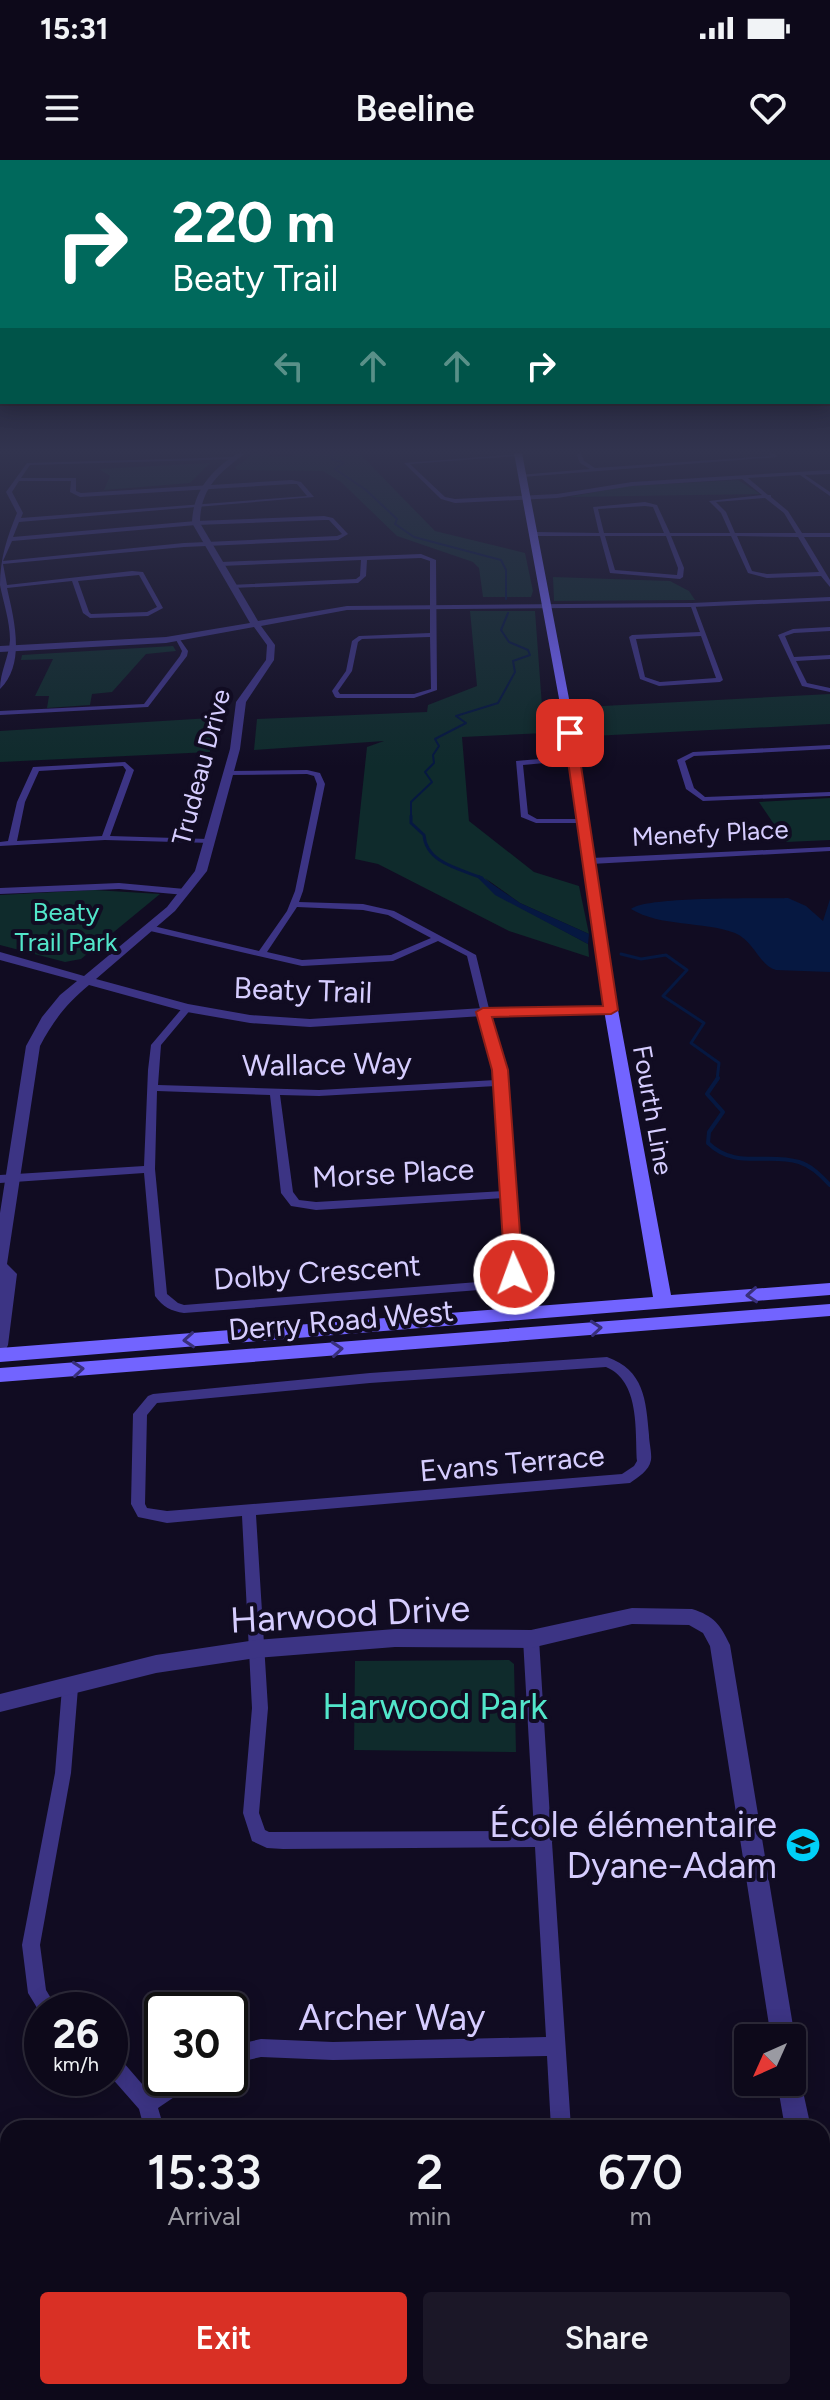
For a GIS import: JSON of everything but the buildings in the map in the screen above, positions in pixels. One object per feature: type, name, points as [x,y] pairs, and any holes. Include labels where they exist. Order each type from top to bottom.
[{"type":"main road","name":"Fourth Line","points":[[540,558],[591,861],[611,1010],[663,1302]]},
{"type":"main road","name":"Derry Road West","points":[[0,1355],[830,1289]]},
{"type":"main road","name":"Derry Road West","points":[[0,1375],[830,1310]]},
{"type":"street","points":[[0,687],[16,635],[2,586],[0,563],[57,558]]},
{"type":"street","name":"Trudeau Drive","points":[[0,1345],[9,1274],[0,1265],[6,1179],[33,1046],[47,1020],[85,979],[149,928],[201,871],[235,749],[241,702],[271,657],[271,645],[217,558]]},
{"type":"street","points":[[232,586],[358,581],[363,576],[364,558]]},
{"type":"street","points":[[221,564],[431,558],[434,690],[414,696],[351,698],[334,694],[349,671],[355,641],[361,637],[432,635]]},
{"type":"street","points":[[609,558],[613,573],[680,577],[681,568],[676,558]]},
{"type":"street","points":[[743,558],[750,572],[756,575],[821,574]]},
{"type":"street","points":[[811,558],[830,585]]},
{"type":"street","points":[[2,586],[74,579],[144,574],[160,608],[148,614],[90,616],[86,613],[74,579]]},
{"type":"street","points":[[0,649],[177,639],[334,609],[433,605],[692,605],[830,599]]},
{"type":"street","points":[[692,605],[704,634],[720,680],[659,684],[642,678],[632,637],[704,634]]},
{"type":"street","points":[[830,629],[793,631],[781,635],[804,685],[830,690]]},
{"type":"street","points":[[0,713],[146,706],[158,686],[184,660],[185,651],[177,639]]},
{"type":"street","points":[[792,659],[830,657]]},
{"type":"street","points":[[830,747],[693,754],[681,760],[690,789],[703,799],[830,794]]},
{"type":"street","points":[[574,758],[519,763],[524,815],[536,821],[584,821]]},
{"type":"street","points":[[12,843],[21,802],[36,769],[125,764],[130,770],[105,838]]},
{"type":"street","points":[[228,773],[307,772],[320,779],[294,904],[261,955]]},
{"type":"street","points":[[0,844],[105,838],[208,841]]},
{"type":"street","name":"Menefy Place","points":[[591,861],[830,849]]},
{"type":"street","points":[[0,891],[119,886],[185,892]]},
{"type":"street","points":[[294,904],[378,910],[438,938]]},
{"type":"street","points":[[149,928],[302,963],[393,958],[438,938]]},
{"type":"street","name":"Dolby Crescent","points":[[187,1008],[156,1045],[149,1169],[161,1296],[174,1307],[184,1309],[503,1284],[514,1274],[502,1083],[471,955],[438,938]]},
{"type":"street","name":"Beaty Trail","points":[[0,956],[187,1008],[250,1019],[310,1023],[483,1012],[611,1010]]},
{"type":"street","name":"Wallace Way","points":[[153,1088],[275,1094],[502,1083]]},
{"type":"street","name":"Morse Place","points":[[275,1094],[287,1193],[295,1203],[316,1206],[510,1194]]},
{"type":"street","points":[[6,1179],[149,1169]]},
{"type":"street","name":"Evans Terrace","points":[[596,1362],[624,1368],[634,1383],[644,1461],[639,1470],[625,1479],[249,1512],[167,1517],[143,1513],[136,1495],[140,1414],[147,1402],[163,1397],[354,1379],[596,1362]]},
{"type":"street","points":[[249,1512],[260,1708],[251,1813],[258,1835],[267,1840],[283,1841],[545,1839]]},
{"type":"street","name":"Harwood Drive","points":[[0,1703],[70,1688],[156,1664],[256,1649],[395,1638],[531,1639],[632,1616],[685,1615],[704,1623],[720,1645],[781,2024]]},
{"type":"street","points":[[531,1639],[561,2120]]},
{"type":"street","points":[[37,1992],[31,1945],[63,1773],[70,1688]]},
{"type":"street","name":"Archer Way","points":[[248,2051],[261,2048],[333,2051],[556,2046]]},
{"type":"street","points":[[128,2082],[147,2104],[152,2120]]},
{"type":"street","points":[[147,2104],[159,2096]]},
{"type":"street","points":[[792,2096],[797,2120]]},
{"type":"green space","points":[[460,558],[526,558],[533,591],[531,597],[483,597],[479,568]]},
{"type":"green space","points":[[553,577],[670,581],[689,591],[695,600],[554,601]]},
{"type":"green space","points":[[470,611],[535,611],[544,733],[462,737],[469,821],[534,872],[579,886],[589,934],[520,903],[485,878],[514,904],[588,944],[589,957],[509,931],[378,864],[355,859],[367,747],[384,741],[254,750],[257,719],[427,712],[428,705],[477,686]]},
{"type":"green space","points":[[173,646],[176,651],[146,654],[112,692],[92,694],[90,705],[47,708],[49,696],[35,696],[53,659],[21,660],[22,655]]},
{"type":"green space","points":[[830,694],[830,724],[592,736],[584,707]]},
{"type":"green space","points":[[211,718],[210,752],[0,762],[0,731]]},
{"type":"green space","points":[[830,798],[830,840],[786,842],[759,802]]},
{"type":"green space","name":"Beaty Trail Park","points":[[94,890],[160,894],[81,959],[65,962],[0,945],[0,895]]},
{"type":"green space","name":"Harwood Park","points":[[509,1660],[514,1664],[516,1752],[354,1750],[355,1661]]},
{"type":"water","points":[[479,875],[520,903],[589,934],[588,944],[495,895],[477,877]]},
{"type":"water","points":[[788,898],[806,906],[823,921],[830,899],[830,972],[776,970],[735,933],[655,919],[631,909],[681,900]]},
{"type":"waterway","points":[[492,558],[501,560],[506,570],[506,599]]},
{"type":"waterway","points":[[482,878],[437,859],[426,845],[424,835],[411,823],[411,802],[432,782],[425,772],[434,763],[433,755],[439,746],[435,739],[466,723],[456,716],[498,703],[515,672],[513,661],[530,655],[528,650],[509,642],[501,630],[508,613]]},
{"type":"waterway","points":[[621,954],[641,959],[666,955],[687,970],[663,996],[704,1023],[691,1043],[719,1063],[717,1079]]},
{"type":"waterway","points":[[717,1079],[707,1094],[723,1112],[709,1132],[708,1143],[729,1156],[799,1162],[830,1185]]},
{"type":"place","name":"École élémentaire Dyane-Adam","points":[[803,1845]]},
{"type":"route","points":[[514,1274],[500,1070],[483,1012],[611,1010],[570,733]]}]
